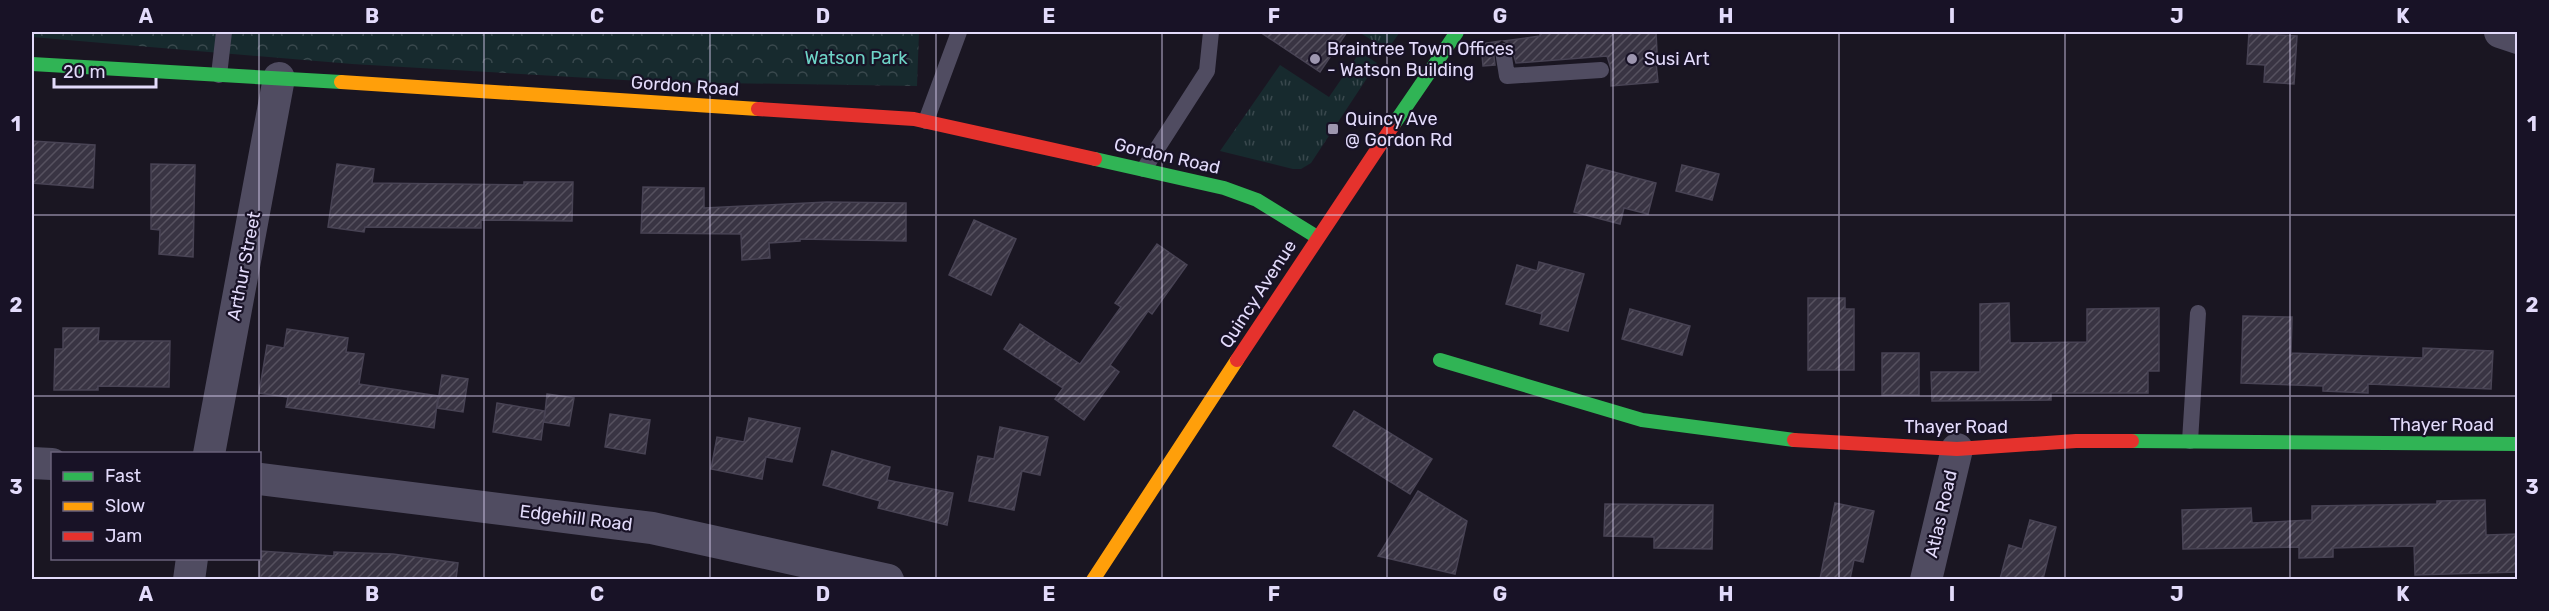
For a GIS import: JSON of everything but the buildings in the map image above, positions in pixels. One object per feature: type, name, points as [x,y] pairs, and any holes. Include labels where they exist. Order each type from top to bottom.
[{"type":"street","name":"Quincy Avenue","points":[[1094,579],[1317,237],[1457,32]]},
{"type":"street","points":[[2500,32],[2517,38]]},
{"type":"street","name":"Gordon Road","points":[[32,64],[926,121],[1224,188],[1257,200],[1317,237]]},
{"type":"street","name":"Arthur Street","points":[[209,452],[279,78]]},
{"type":"street","name":"Thayer Road","points":[[1440,360],[1642,420],[1796,440],[1957,449],[2076,441],[2517,444]]},
{"type":"street","name":"Atlas Road","points":[[1926,579],[1957,449]]},
{"type":"street","points":[[32,463],[51,464]]},
{"type":"street","name":"Edgehill Road","points":[[261,479],[652,528],[888,579]]},
{"type":"street","points":[[189,579],[192,560]]},
{"type":"lane","points":[[219,75],[224,32]]},
{"type":"lane","points":[[926,121],[959,32]]},
{"type":"lane","points":[[1144,169],[1207,71],[1211,32]]},
{"type":"lane","points":[[1503,51],[1507,76],[1601,70]]},
{"type":"lane","points":[[2190,441],[2198,313]]},
{"type":"green space","name":"Watson Park","points":[[32,32],[919,32],[917,86],[658,82],[352,64],[32,37]]},
{"type":"green space","points":[[1364,32],[1400,32],[1387,50],[1362,34]]},
{"type":"green space","points":[[1360,52],[1377,63],[1311,163],[1301,169],[1293,169],[1220,151],[1280,65],[1329,97]]},
{"type":"traffic: fast","points":[[1394,124],[1457,32]]},
{"type":"traffic: fast","points":[[32,64],[341,82]]},
{"type":"traffic: fast","points":[[1095,159],[1224,188],[1257,200],[1317,237]]},
{"type":"traffic: fast","points":[[1440,360],[1642,420],[1794,440]]},
{"type":"traffic: fast","points":[[2132,441],[2518,444]]},
{"type":"traffic: slow","points":[[341,82],[758,109]]},
{"type":"traffic: slow","points":[[1093,580],[1237,360]]},
{"type":"traffic: jam","points":[[758,109],[914,119],[1095,159]]},
{"type":"traffic: jam","points":[[1237,360],[1394,124]]},
{"type":"traffic: jam","points":[[1794,440],[1957,449],[2076,441],[2132,441]]},
{"type":"place","name":"Braintree Town Offices - Watson Building","points":[[1315,59]]},
{"type":"place","name":"Susi Art","points":[[1632,59]]},
{"type":"place","name":"Quincy Ave @ Gordon Rd","points":[[1333,129]]}]
